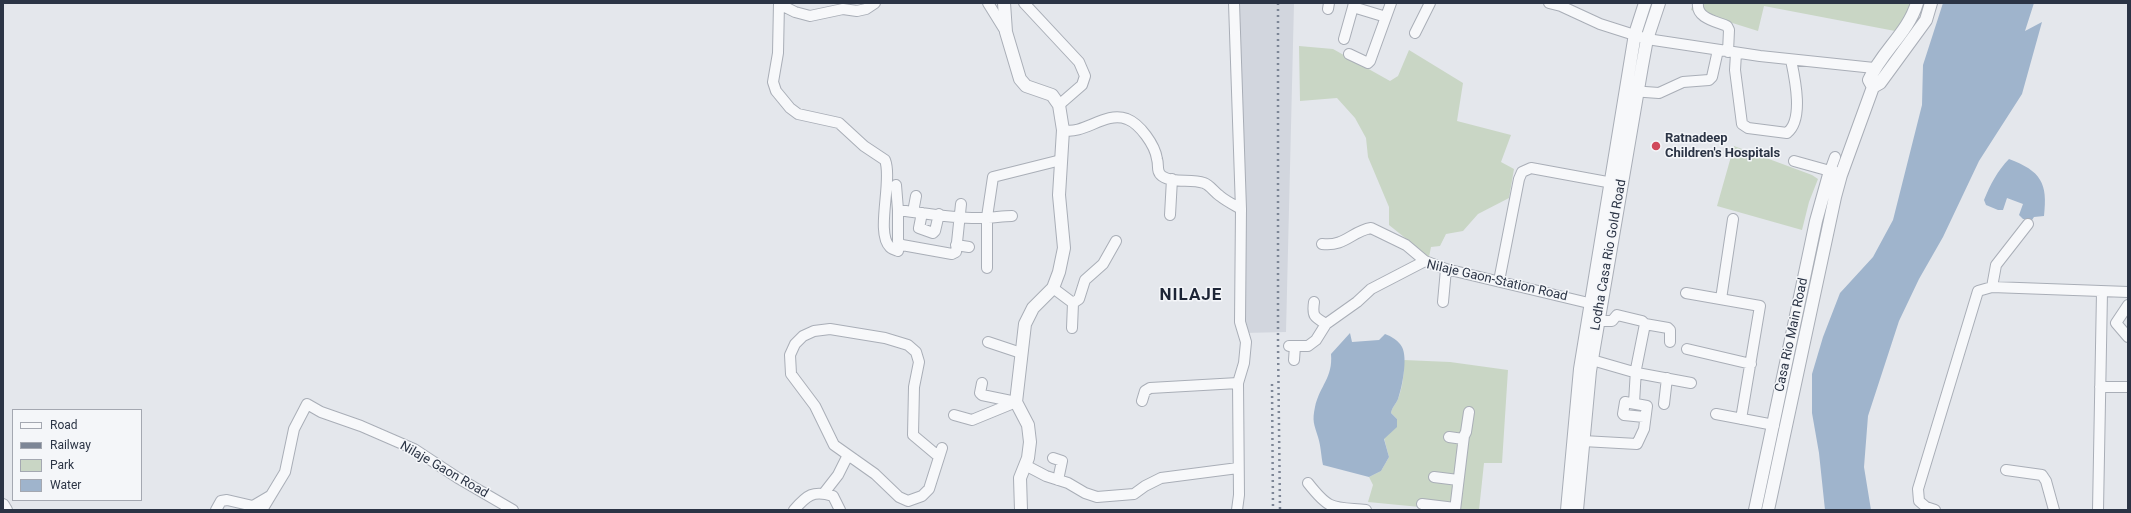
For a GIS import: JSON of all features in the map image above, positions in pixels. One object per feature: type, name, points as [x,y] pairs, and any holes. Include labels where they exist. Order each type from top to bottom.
[{"type":"street","points":[[875,3],[862,10],[843,9],[810,16],[803,15],[779,3],[778,53],[773,82],[776,92],[790,108],[798,114],[839,123],[864,146],[885,160],[887,172],[884,228],[886,241],[890,247],[898,251]]},
{"type":"street","points":[[988,3],[1006,32]]},
{"type":"street","points":[[1004,3],[1006,32],[1020,79],[1026,86],[1052,95],[1059,105],[1063,130],[1059,195],[1064,248],[1059,272],[1053,288],[1029,314],[1025,324],[1021,353],[1016,402],[1028,425],[1030,442],[1025,465],[1020,478],[1021,510]]},
{"type":"street","points":[[1024,3],[1079,62],[1085,76],[1082,85],[1059,105]]},
{"type":"street","points":[[1234,3],[1241,208],[1240,322],[1246,342],[1244,363],[1238,383],[1239,495],[1237,510]]},
{"type":"street","points":[[1349,54],[1368,63],[1370,61],[1391,3]]},
{"type":"street","points":[[1415,33],[1430,3]]},
{"type":"street","points":[[1549,3],[1571,7],[1600,24],[1647,39],[1791,60],[1874,68],[1912,18],[1917,3]]},
{"type":"street","name":"Lodha Casa Rio Gold Road","points":[[1567,510],[1580,369],[1596,304],[1616,183],[1631,91],[1635,34],[1645,3]]},
{"type":"street","name":"Lodha Casa Rio Gold Road","points":[[1631,91],[1659,3]]},
{"type":"street","points":[[1698,3],[1697,10],[1700,15],[1727,26],[1729,30],[1742,124],[1748,128],[1787,133],[1796,123],[1797,92],[1791,60]]},
{"type":"street","name":"Casa Rio Main Road","points":[[1755,510],[1816,221],[1835,173],[1873,87],[1880,83],[1926,20],[1931,3]]},
{"type":"street","points":[[1344,39],[1354,5],[1386,17]]},
{"type":"street","points":[[1631,91],[1659,92],[1683,82],[1709,80],[1712,77],[1718,50]]},
{"type":"street","name":"Casa Rio Main Road","points":[[1873,87],[1869,80],[1874,68]]},
{"type":"street","points":[[1063,130],[1076,131],[1108,118],[1126,118],[1134,122],[1146,136],[1157,158],[1158,172],[1161,176],[1172,179],[1206,183],[1219,195],[1241,208]]},
{"type":"street","points":[[1794,161],[1835,173],[1835,157]]},
{"type":"street","points":[[987,268],[993,177],[1061,160]]},
{"type":"street","points":[[1499,281],[1519,179],[1522,172],[1531,168],[1616,183]]},
{"type":"street","name":"Casa Rio Main Road","points":[[1768,510],[1817,282],[1835,173]]},
{"type":"street","points":[[1170,215],[1172,179]]},
{"type":"street","points":[[896,185],[898,242],[902,245],[952,254],[956,252],[961,204]]},
{"type":"street","points":[[916,196],[919,228],[933,233],[935,231],[939,214]]},
{"type":"street","points":[[991,216],[995,199]]},
{"type":"street","points":[[898,210],[960,216],[1012,216]]},
{"type":"street","points":[[1721,299],[1733,219]]},
{"type":"street","points":[[1992,287],[1996,265],[2028,224]]},
{"type":"street","points":[[1322,244],[1332,246],[1371,228],[1406,245],[1425,261]]},
{"type":"street","points":[[1073,303],[1079,299],[1085,280],[1103,264],[1116,241]]},
{"type":"street","points":[[956,245],[969,247]]},
{"type":"street","name":"Nilaje Gaon-Station Road","points":[[1294,360],[1292,346],[1308,346],[1316,340],[1326,324],[1382,282],[1425,261],[1446,269],[1596,304]]},
{"type":"street","points":[[1442,302],[1446,269]]},
{"type":"street","points":[[1804,278],[1817,282]]},
{"type":"street","points":[[1935,510],[1926,507],[1919,501],[1918,489],[1978,291],[1992,287],[2128,292]]},
{"type":"street","points":[[1053,288],[1073,303]]},
{"type":"street","points":[[2098,510],[2102,292]]},
{"type":"street","points":[[1686,293],[1760,306],[1741,419]]},
{"type":"street","points":[[1314,302],[1314,316],[1326,324]]},
{"type":"street","points":[[1072,328],[1073,303]]},
{"type":"street","name":"Lodha Casa Rio Gold Road","points":[[1577,510],[1592,360],[1598,321],[1596,304]]},
{"type":"street","points":[[2128,305],[2116,323],[2128,337]]},
{"type":"street","points":[[1598,321],[1612,321],[1617,315],[1642,320],[1645,324],[1668,328],[1670,330],[1670,342]]},
{"type":"street","points":[[1634,403],[1636,373],[1645,324]]},
{"type":"street","points":[[830,329],[885,338],[908,345],[916,352],[919,362],[914,387],[915,411],[912,431],[913,435],[940,452],[929,489],[922,496],[908,501],[899,497],[875,474],[848,454],[834,444],[815,406],[791,374],[790,355],[795,344],[803,336],[814,331],[830,329]]},
{"type":"street","points":[[988,342],[1021,353]]},
{"type":"street","points":[[1687,349],[1751,364]]},
{"type":"street","points":[[1592,360],[1636,373],[1691,383]]},
{"type":"street","points":[[1664,404],[1667,378]]},
{"type":"street","points":[[982,383],[982,395],[1016,402]]},
{"type":"street","points":[[1142,401],[1145,391],[1150,388],[1238,383]]},
{"type":"street","points":[[2100,387],[2128,387]]},
{"type":"street","points":[[954,415],[972,420],[1016,402]]},
{"type":"street","points":[[1583,441],[1637,444],[1644,429],[1646,406],[1625,402],[1623,414],[1644,417]]},
{"type":"street","name":"Nilaje Gaon Road","points":[[270,496],[285,472],[294,429],[307,404],[321,412],[361,426],[414,449],[458,478],[513,510]]},
{"type":"street","points":[[1422,504],[1455,509],[1463,439],[1469,412]]},
{"type":"street","points":[[1716,414],[1774,425]]},
{"type":"street","points":[[1449,437],[1463,439]]},
{"type":"street","points":[[824,494],[838,475],[848,454]]},
{"type":"street","points":[[1053,458],[1062,461],[1058,480]]},
{"type":"street","points":[[1025,465],[1090,496],[1119,496],[1134,494],[1144,486],[1161,478],[1238,468]]},
{"type":"street","points":[[2006,470],[2042,475],[2046,481],[2054,510]]},
{"type":"street","points":[[1434,477],[1458,480]]},
{"type":"street","points":[[1308,483],[1321,500],[1330,506],[1366,510]]},
{"type":"street","points":[[794,510],[805,497],[820,492],[833,496],[840,510]]},
{"type":"street","points":[[216,510],[221,501],[226,500],[253,506],[270,496]]},
{"type":"street","points":[[262,510],[270,496]]},
{"type":"street","points":[[3,505],[6,510]]},
{"type":"shaded area","points":[[1238,3],[1294,3],[1286,332],[1244,333],[1240,8]]},
{"type":"green space","points":[[1693,3],[1912,4],[1910,14],[1895,31],[1764,6],[1758,31],[1691,10]]},
{"type":"green space","points":[[1299,46],[1333,49],[1390,81],[1398,76],[1409,50],[1463,83],[1457,121],[1511,135],[1501,162],[1514,169],[1509,198],[1478,214],[1463,231],[1446,234],[1440,246],[1431,247],[1429,257],[1389,225],[1389,207],[1368,157],[1366,138],[1355,118],[1337,98],[1300,101]]},
{"type":"green space","points":[[1734,146],[1812,175],[1818,179],[1809,202],[1802,230],[1717,206]]},
{"type":"green space","points":[[1404,360],[1450,362],[1508,370],[1502,463],[1484,463],[1479,510],[1451,510],[1368,502],[1373,485],[1369,477],[1381,471],[1389,457],[1384,438],[1397,426],[1397,419],[1391,413],[1401,389]]},
{"type":"water","points":[[1943,3],[2034,3],[2025,31],[2042,22],[2022,94],[1979,161],[1943,237],[1919,279],[1899,321],[1868,416],[1864,467],[1871,510],[1825,510],[1819,453],[1812,413],[1812,374],[1823,337],[1840,293],[1873,257],[1893,220],[1922,105],[1923,65]]},
{"type":"water","points":[[2009,159],[2029,168],[2040,180],[2045,195],[2044,216],[2034,217],[2032,220],[2023,219],[2019,215],[2023,204],[2007,198],[2003,210],[1998,210],[1986,205],[1984,200],[1989,189],[1998,173]]},
{"type":"water","points":[[1350,333],[1352,342],[1379,340],[1385,334],[1392,337],[1399,343],[1404,352],[1404,373],[1401,388],[1398,399],[1391,413],[1397,419],[1397,427],[1384,439],[1389,457],[1381,471],[1369,477],[1323,465],[1320,444],[1314,422],[1314,412],[1317,399],[1330,369],[1331,354]]},
{"type":"railway","points":[[1278,3],[1278,344],[1280,510]]},
{"type":"railway","points":[[1272,384],[1273,510]]},
{"type":"place","name":"Ratnadeep Children's Hospitals","points":[[1656,146]]},
{"type":"district","name":"NILAJE","points":[[1191,296]]}]
